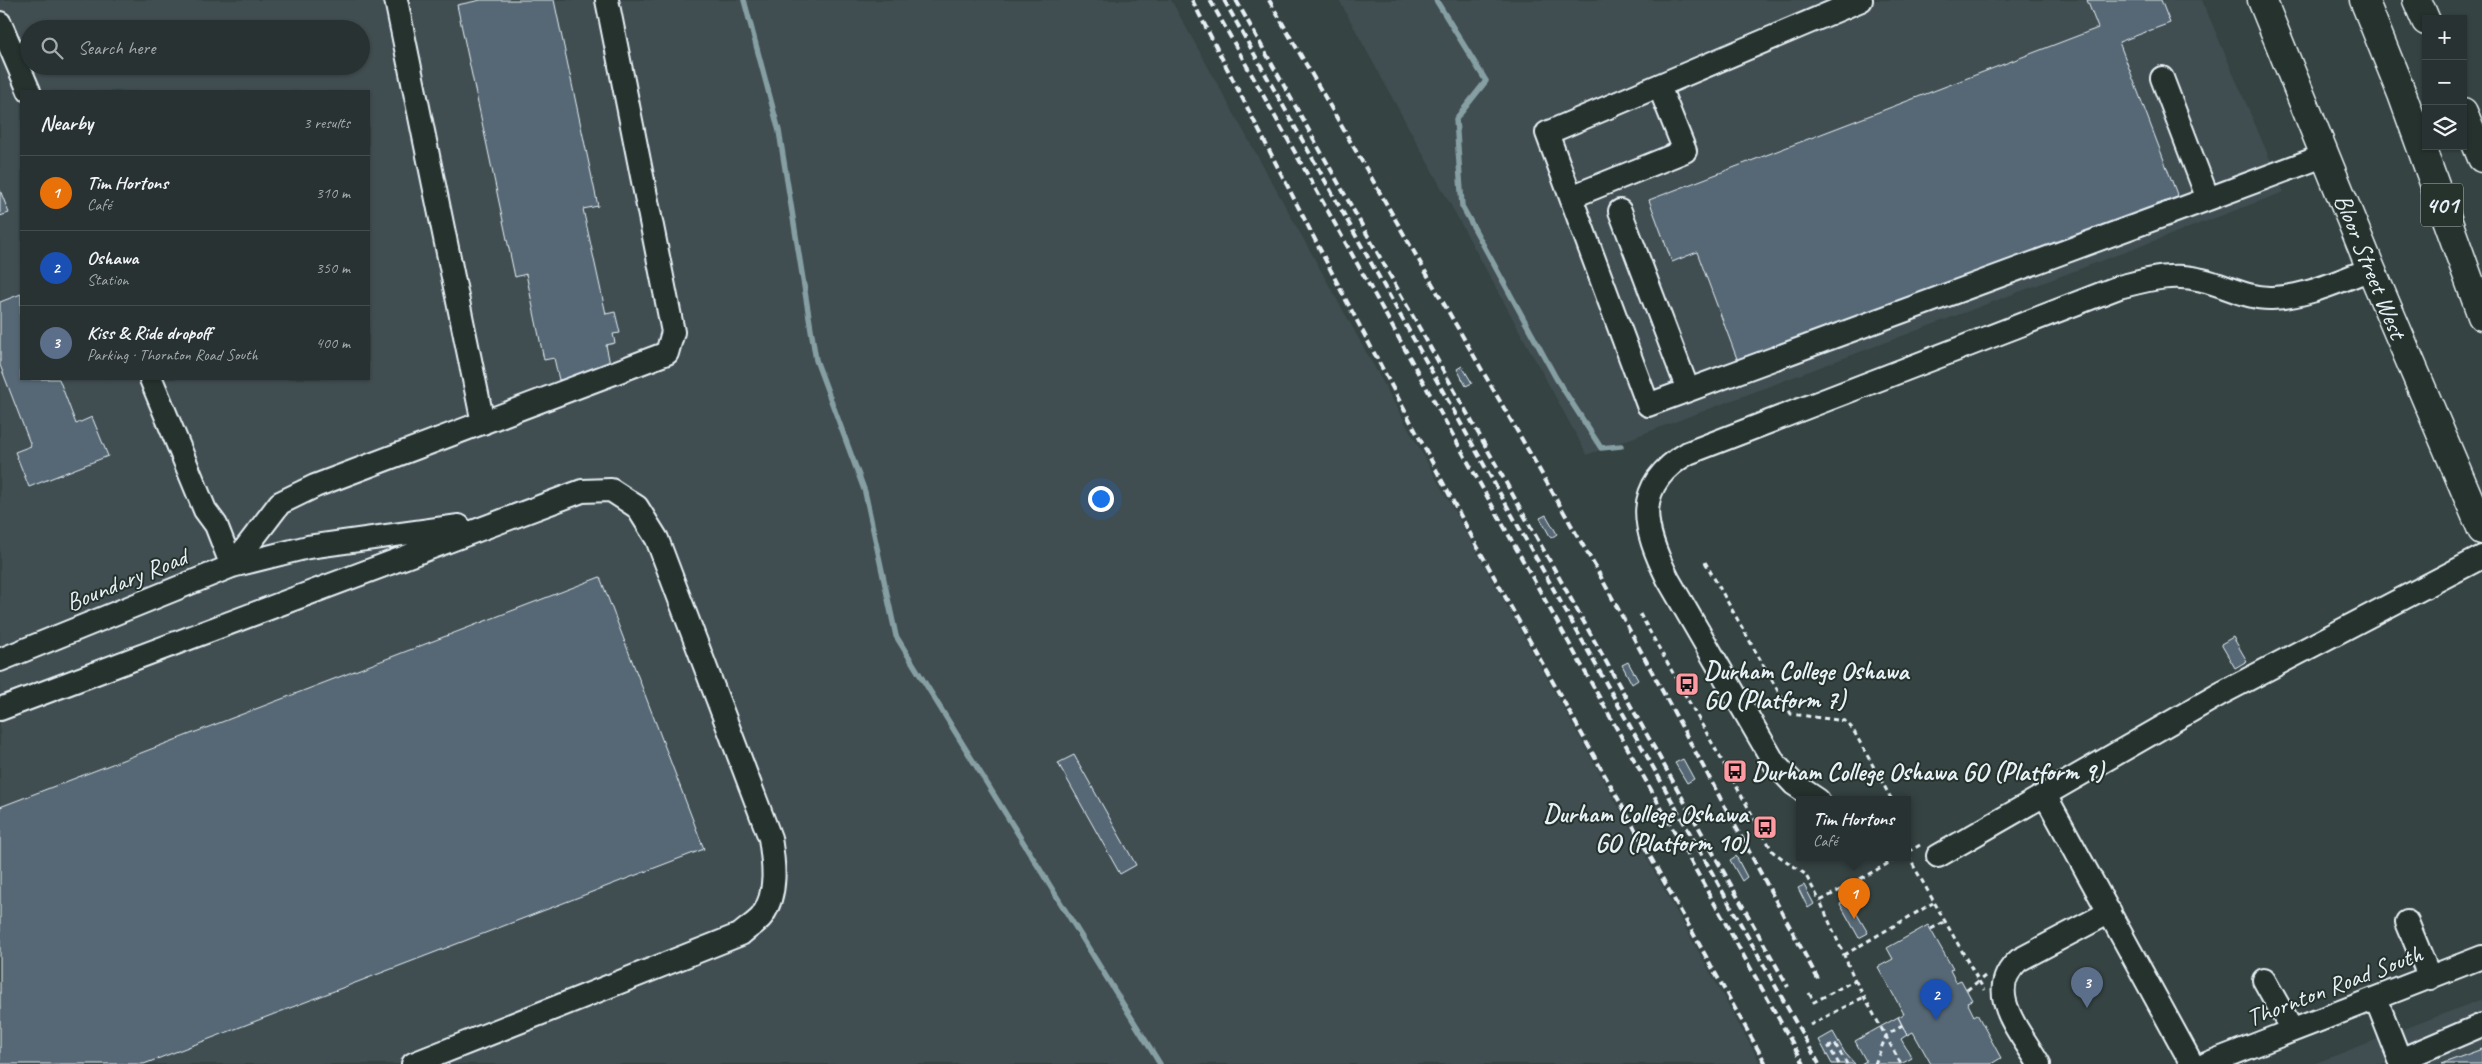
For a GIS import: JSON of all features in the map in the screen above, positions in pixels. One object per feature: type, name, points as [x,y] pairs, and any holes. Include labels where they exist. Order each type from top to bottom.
[{"type":"main road","name":"Bloor Street West","points":[[2262,0],[2371,269],[2482,530]]},
{"type":"main road","points":[[2346,0],[2402,94]]},
{"type":"main road","name":"401","points":[[2364,0],[2402,94],[2482,316]]},
{"type":"main road","points":[[2417,0],[2424,15]]},
{"type":"main road","name":"401","points":[[2467,122],[2482,158]]},
{"type":"street","points":[[396,0],[483,423]]},
{"type":"street","points":[[232,566],[280,502],[315,486],[667,353],[673,332],[607,0]]},
{"type":"street","points":[[1862,0],[1547,133],[1648,405],[2326,155]]},
{"type":"street","points":[[0,23],[20,70]]},
{"type":"street","points":[[22,75],[29,90]]},
{"type":"street","points":[[2162,78],[2208,199]]},
{"type":"street","points":[[1571,197],[1685,151],[1659,86]]},
{"type":"street","points":[[1620,211],[1688,390]]},
{"type":"street","points":[[1812,796],[1794,784],[1775,764],[1668,579],[1654,551],[1648,524],[1648,497],[1656,478],[1670,464],[1688,453],[2119,287],[2171,275],[2201,279],[2253,296],[2271,298],[2317,290],[2371,269]]},
{"type":"street","points":[[151,380],[205,510],[216,525],[232,566]]},
{"type":"street","points":[[0,709],[582,491],[610,490],[637,507],[657,539],[770,838],[775,868],[771,896],[762,916],[741,934],[413,1064]]},
{"type":"street","name":"Boundary Road","points":[[0,660],[232,566],[308,547],[503,519]]},
{"type":"street","points":[[1938,856],[2220,694],[2482,557]]},
{"type":"street","points":[[2045,795],[2192,1064]]},
{"type":"street","points":[[2039,1064],[2005,1005],[2002,993],[2004,980],[2019,960],[2110,912]]},
{"type":"street","points":[[2407,922],[2430,978]]},
{"type":"street","name":"Thornton Road South","points":[[2206,1064],[2482,957]]},
{"type":"street","points":[[2264,980],[2292,1030]]},
{"type":"street","points":[[2376,999],[2397,1063],[2482,1025]]},
{"type":"path","points":[[1705,562],[1791,714],[1845,721],[1852,728],[1890,796]]},
{"type":"path","points":[[1640,614],[1773,852],[1805,874],[1820,901],[1855,980],[1901,1064]]},
{"type":"path","points":[[1820,901],[1893,861]]},
{"type":"path","points":[[1911,861],[1987,996]]},
{"type":"path","points":[[1844,955],[1933,903]]},
{"type":"path","points":[[1931,930],[1944,922]]},
{"type":"path","points":[[1809,993],[1814,1002],[1855,980]]},
{"type":"path","points":[[1966,990],[1979,982]]},
{"type":"path","points":[[1810,1025],[1864,997]]},
{"type":"path","points":[[1875,1064],[1886,1036],[1902,1026]]},
{"type":"path","points":[[1839,1064],[1830,1047],[1836,1044],[1847,1064]]},
{"type":"shaded area","points":[[0,0],[1171,0],[1761,1064],[0,1064]]},
{"type":"shaded area","points":[[1339,0],[2202,0],[2284,192],[1587,455]]},
{"type":"shaded area","points":[[2482,999],[2482,1064],[2313,1064]]},
{"type":"building","points":[[481,0],[554,0],[598,206],[583,209],[606,314],[615,312],[620,333],[613,334],[615,343],[606,345],[611,369],[559,380],[554,358],[544,360],[526,274],[515,277],[457,5]]},
{"type":"building","points":[[2087,0],[2161,0],[2170,23],[2119,42],[2178,197],[1739,364],[1697,252],[1672,262],[1649,200],[2098,28]]},
{"type":"building","points":[[0,190],[9,213],[0,216]]},
{"type":"building","points":[[20,294],[20,380],[59,380],[76,424],[92,417],[108,456],[29,487],[15,452],[31,446],[0,365],[0,302]]},
{"type":"building","points":[[1462,366],[1472,383],[1466,386],[1457,369]]},
{"type":"building","points":[[1546,515],[1557,534],[1551,538],[1540,518]]},
{"type":"building","points":[[600,577],[704,849],[144,1064],[0,1064],[0,807]]},
{"type":"building","points":[[2233,637],[2247,661],[2235,668],[2221,644]]},
{"type":"building","points":[[1628,662],[1638,680],[1632,684],[1622,665]]},
{"type":"building","points":[[1074,755],[1136,865],[1120,874],[1058,763]]},
{"type":"building","points":[[1683,759],[1694,779],[1687,783],[1675,763]]},
{"type":"building","points":[[1736,856],[1747,877],[1742,881],[1730,860]]},
{"type":"building","points":[[1804,885],[1814,904],[1808,908],[1798,888]]},
{"type":"building","points":[[1848,899],[1868,933],[1859,938],[1840,904]]},
{"type":"building","points":[[1928,925],[1953,969],[1950,970],[1956,982],[1961,980],[1972,1000],[1967,1002],[1974,1016],[1977,1014],[2001,1058],[1991,1064],[1931,1064],[1913,1032],[1907,1035],[1898,1017],[1904,1014],[1878,967],[1893,959],[1887,948]]},
{"type":"building","points":[[1898,1017],[1907,1035],[1901,1039],[1912,1058],[1901,1064],[1861,1064],[1866,1061],[1855,1041]]},
{"type":"building","points":[[1833,1032],[1845,1053],[1855,1064],[1832,1064],[1819,1040]]},
{"type":"building","points":[[2482,1049],[2482,1064],[2441,1064]]},
{"type":"waterway","points":[[744,0],[779,131],[816,360],[865,492],[896,636],[1160,1064]]},
{"type":"waterway","points":[[1436,0],[1486,81],[1456,119],[1462,206],[1556,378],[1601,448],[1621,446]]},
{"type":"railway","points":[[1192,0],[1346,300],[1473,539],[1766,1064]]},
{"type":"railway","points":[[1210,0],[1804,1064]]},
{"type":"railway","points":[[1224,0],[1819,1064]]},
{"type":"railway","points":[[1236,0],[1788,987]]},
{"type":"railway","points":[[1269,0],[1596,568],[1818,979]]},
{"type":"place","name":"Durham College Oshawa GO (Platform 7)","points":[[1687,684]]},
{"type":"place","name":"Durham College Oshawa GO (Platform 9)","points":[[1735,771]]},
{"type":"place","name":"Durham College Oshawa GO (Platform 10)","points":[[1765,827]]},
{"type":"place","name":"Tim Hortons","points":[[1854,919]]},
{"type":"place","name":"Kiss & Ride dropoff","points":[[2087,1008]]},
{"type":"place","name":"Oshawa","points":[[1936,1020]]}]
